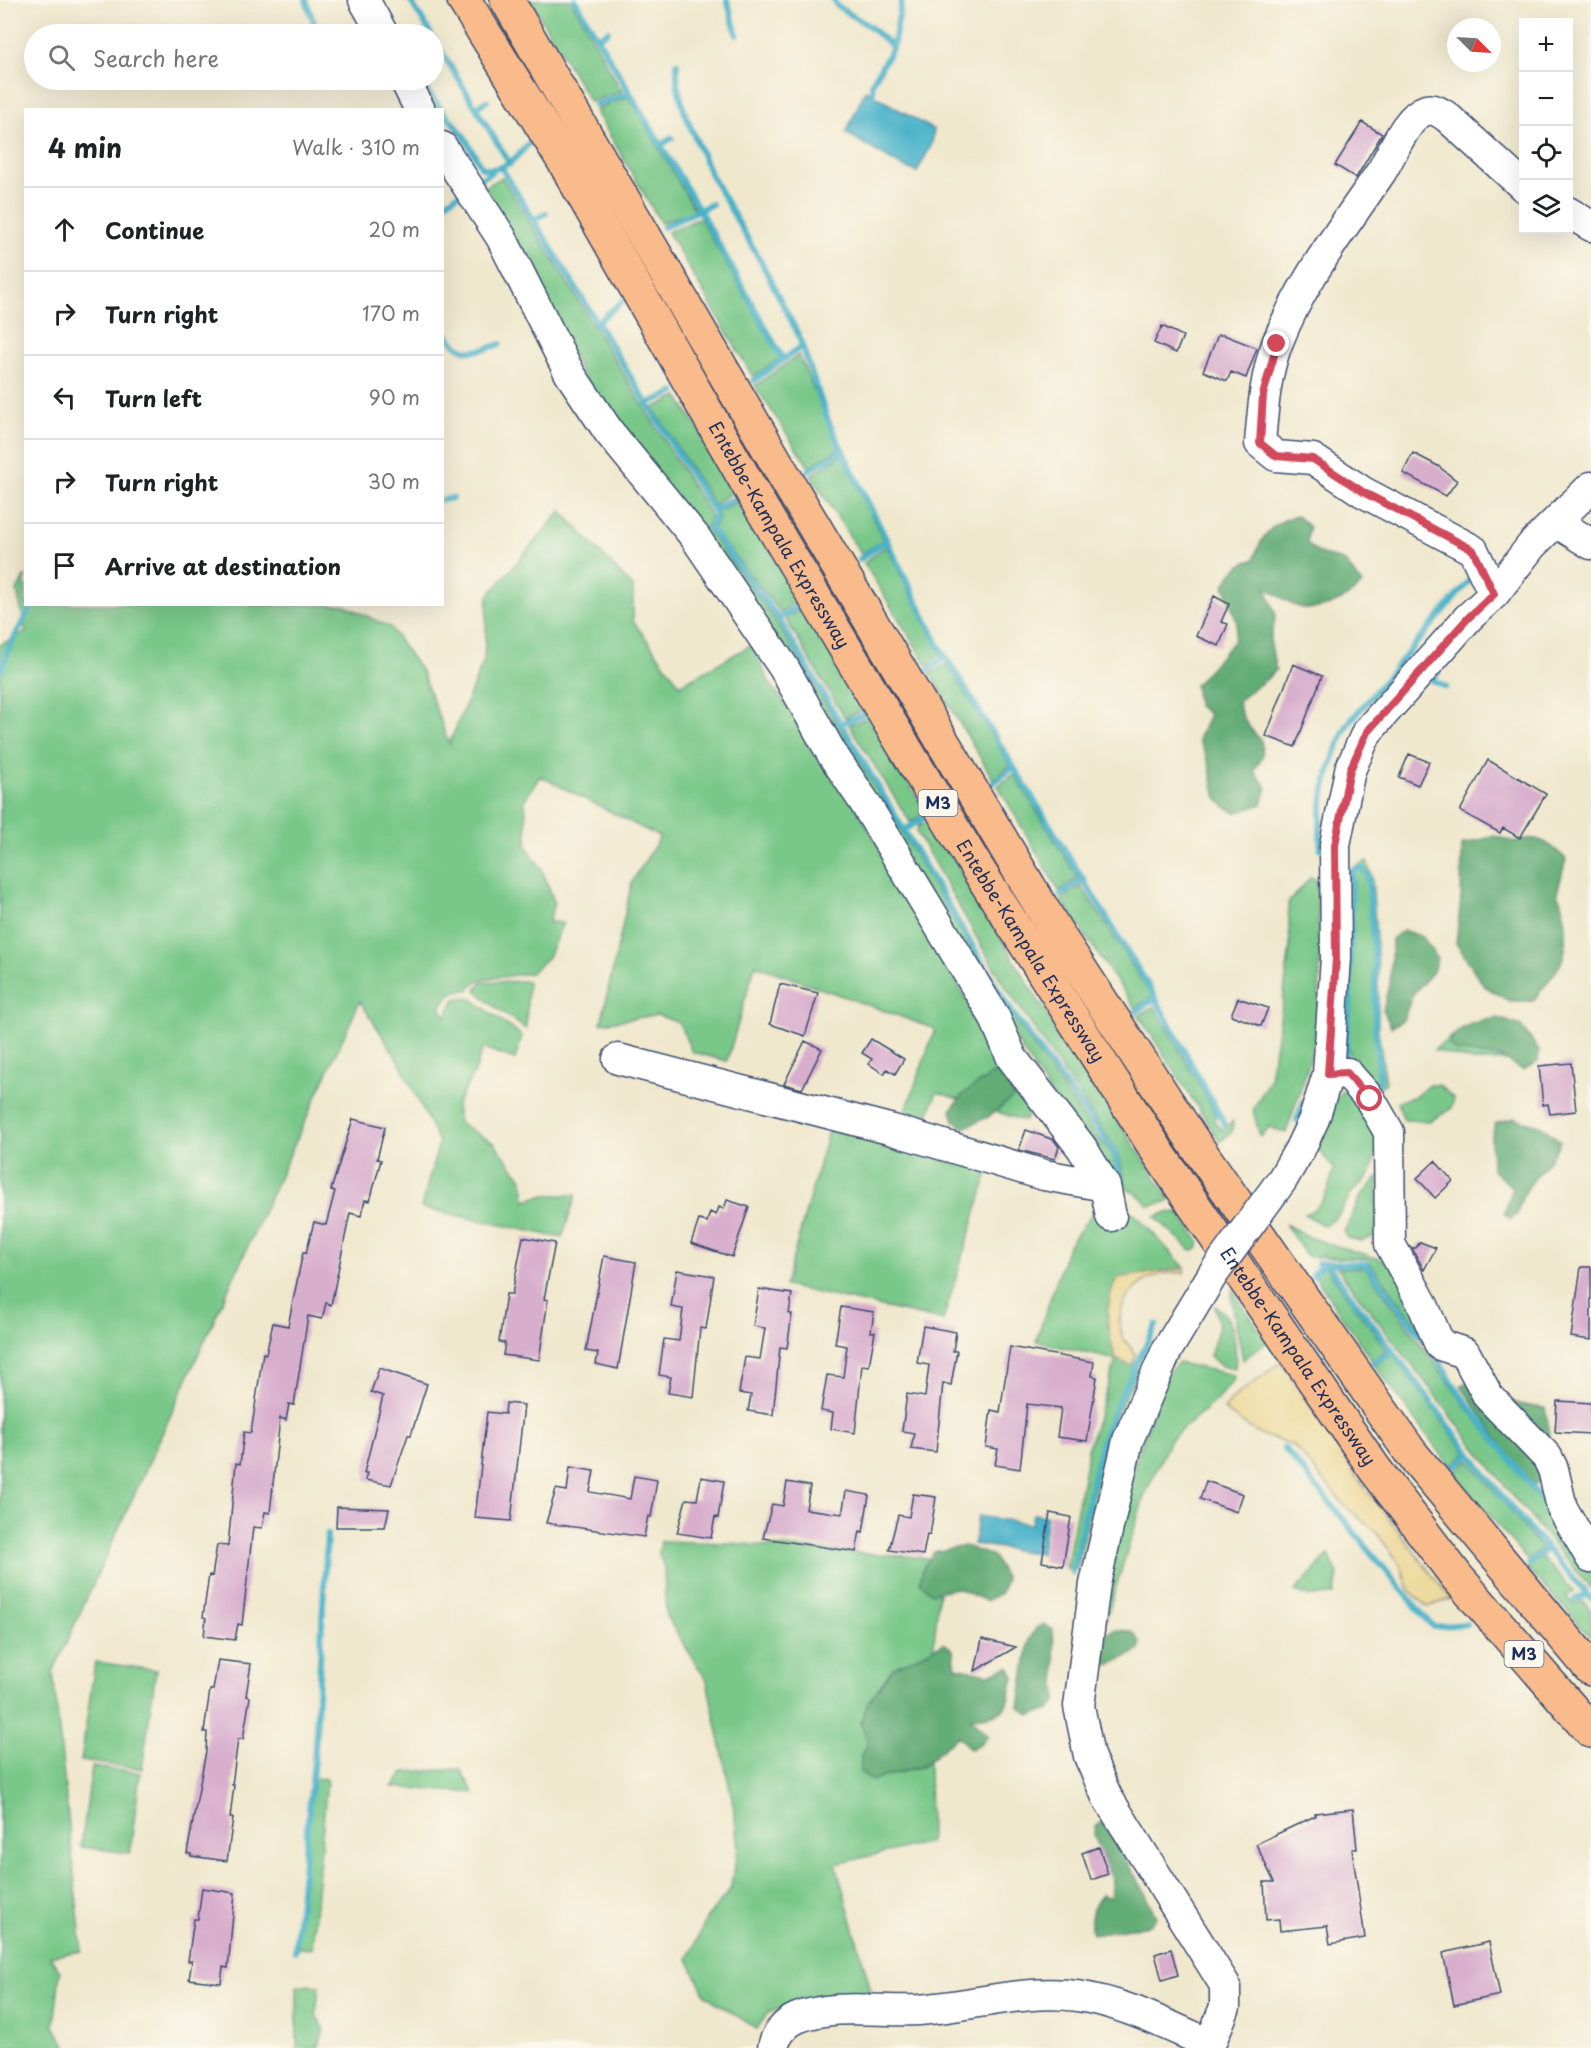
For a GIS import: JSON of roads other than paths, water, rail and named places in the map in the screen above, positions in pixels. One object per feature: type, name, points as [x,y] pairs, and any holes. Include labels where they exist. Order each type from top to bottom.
[{"type":"highway","name":"Entebbe-Kampala Expressway","points":[[464,0],[565,163],[759,504],[966,850],[1161,1157],[1374,1468],[1457,1577],[1591,1731]]},
{"type":"highway","name":"Entebbe-Kampala Expressway","points":[[507,0],[793,491],[1058,935],[1201,1153],[1411,1453],[1591,1669]]},
{"type":"street","points":[[364,0],[377,24]]},
{"type":"street","points":[[410,90],[419,108]]},
{"type":"street","points":[[1494,594],[1473,550],[1363,492],[1313,459],[1276,456],[1260,443],[1263,395],[1277,344],[1299,299],[1349,216],[1382,171],[1405,129],[1417,116],[1427,110],[1437,111],[1447,117],[1519,182]]},
{"type":"street","points":[[444,150],[501,237],[570,374],[609,432],[695,537],[784,668],[832,754],[863,800],[994,1016],[1012,1058],[1083,1148],[1105,1186],[1111,1216]]},
{"type":"street","points":[[1573,215],[1591,226]]},
{"type":"street","points":[[773,2048],[774,2040],[786,2025],[803,2016],[825,2011],[919,2010],[1034,1996],[1075,1996],[1108,2003],[1212,2046],[1225,2007],[1227,1997],[1225,1985],[1107,1797],[1089,1756],[1079,1706],[1095,1584],[1128,1440],[1167,1350],[1213,1274],[1282,1180],[1314,1119],[1328,1074],[1336,958],[1335,845],[1350,770],[1367,732],[1468,618],[1494,594],[1519,559],[1591,487]]},
{"type":"street","points":[[1556,522],[1591,544]]},
{"type":"street","points":[[618,1059],[893,1130],[1044,1175],[1105,1186]]},
{"type":"street","points":[[1328,1074],[1347,1073],[1358,1082],[1377,1109],[1389,1132],[1390,1244],[1422,1303],[1438,1342],[1444,1348],[1465,1353],[1488,1396],[1547,1457],[1562,1508],[1591,1558]]},
{"type":"water","points":[[865,90],[934,130],[932,144],[917,172],[899,165],[846,133]]},
{"type":"water","points":[[1033,1514],[1047,1516],[1041,1554],[974,1544],[978,1516],[1031,1524]]},
{"type":"waterway","points":[[306,0],[314,24]]},
{"type":"waterway","points":[[410,0],[425,24]]},
{"type":"waterway","points":[[575,0],[700,211],[783,359]]},
{"type":"waterway","points":[[727,0],[737,35]]},
{"type":"waterway","points":[[834,0],[837,6],[869,26],[893,47]]},
{"type":"waterway","points":[[873,100],[872,83],[893,47],[902,0]]},
{"type":"waterway","points":[[598,38],[608,31]]},
{"type":"waterway","points":[[444,55],[510,164]]},
{"type":"waterway","points":[[677,63],[677,84],[685,114],[711,175],[761,262],[798,334],[829,423],[938,644],[1148,985],[1225,1125]]},
{"type":"waterway","points":[[427,90],[440,108]]},
{"type":"waterway","points":[[595,105],[629,93]]},
{"type":"waterway","points":[[476,107],[487,101]]},
{"type":"waterway","points":[[444,112],[464,136],[482,168],[491,169],[506,165],[536,135]]},
{"type":"waterway","points":[[661,145],[672,138]]},
{"type":"waterway","points":[[501,167],[716,515],[710,528],[779,619],[1008,1006],[1116,1154],[1121,1181]]},
{"type":"waterway","points":[[475,183],[493,171]]},
{"type":"waterway","points":[[444,204],[462,192]]},
{"type":"waterway","points":[[664,227],[712,204]]},
{"type":"waterway","points":[[534,220],[546,213]]},
{"type":"waterway","points":[[596,323],[624,300]]},
{"type":"waterway","points":[[444,329],[453,343],[466,350],[481,350],[500,344]]},
{"type":"waterway","points":[[753,381],[801,347]]},
{"type":"waterway","points":[[646,404],[675,392]]},
{"type":"waterway","points":[[808,471],[843,450]]},
{"type":"waterway","points":[[444,500],[453,498]]},
{"type":"waterway","points":[[713,510],[736,498]]},
{"type":"waterway","points":[[860,559],[887,540]]},
{"type":"waterway","points":[[1321,849],[1321,817],[1326,785],[1347,725],[1475,574]]},
{"type":"waterway","points":[[779,619],[799,605]]},
{"type":"waterway","points":[[0,673],[10,646],[31,606]]},
{"type":"waterway","points":[[926,671],[946,657]]},
{"type":"waterway","points":[[1437,674],[1432,680],[1446,687]]},
{"type":"waterway","points":[[840,724],[865,714]]},
{"type":"waterway","points":[[992,784],[1014,767]]},
{"type":"waterway","points":[[904,830],[924,818]]},
{"type":"waterway","points":[[1361,867],[1368,875],[1375,965],[1375,1027],[1380,1079],[1375,1090],[1348,1062],[1345,1055],[1350,1002],[1352,871],[1361,867]]},
{"type":"waterway","points":[[1060,895],[1084,879]]},
{"type":"waterway","points":[[1136,1012],[1155,998]]},
{"type":"waterway","points":[[1297,1120],[1304,1101]]},
{"type":"waterway","points":[[1318,1263],[1366,1264],[1422,1337]]},
{"type":"waterway","points":[[1313,1275],[1322,1264]]},
{"type":"waterway","points":[[1328,1265],[1505,1500],[1591,1599]]},
{"type":"waterway","points":[[1072,1572],[1101,1444],[1116,1406],[1156,1325]]},
{"type":"waterway","points":[[1373,1363],[1392,1351]]},
{"type":"waterway","points":[[1435,1355],[1460,1394],[1550,1511]]},
{"type":"waterway","points":[[1284,1448],[1433,1627],[1466,1624]]},
{"type":"waterway","points":[[1452,1468],[1470,1454]]},
{"type":"waterway","points":[[295,1951],[315,1749],[327,1534]]},
{"type":"waterway","points":[[1529,1564],[1547,1548]]},
{"type":"waterway","points":[[1575,1599],[1588,1595]]}]
